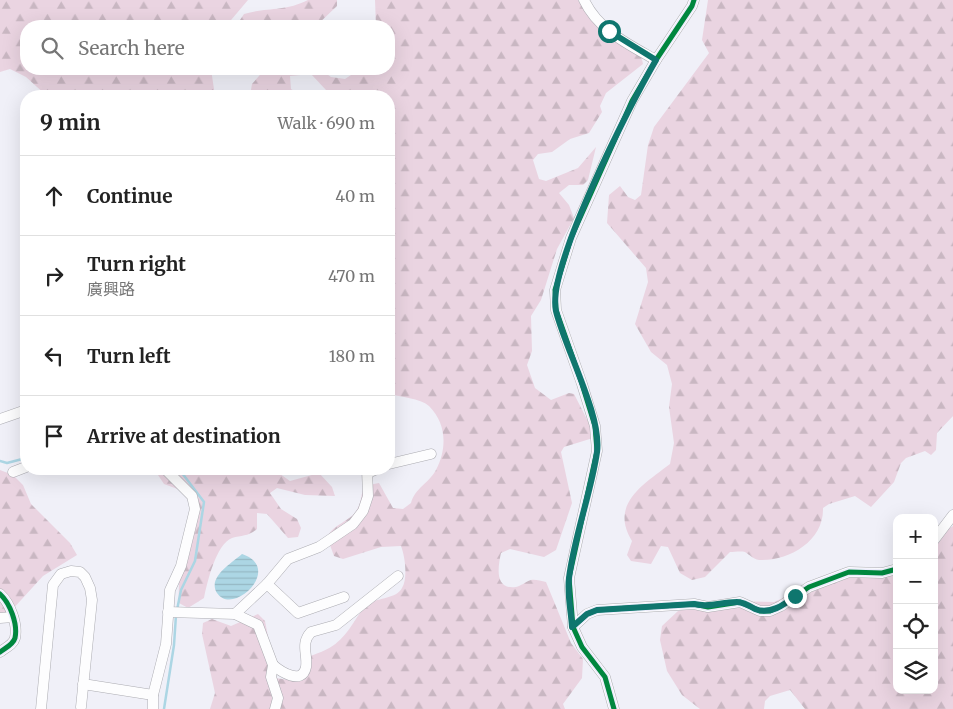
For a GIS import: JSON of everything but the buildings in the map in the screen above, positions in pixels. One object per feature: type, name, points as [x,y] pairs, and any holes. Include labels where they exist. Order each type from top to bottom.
[{"type":"street","points":[[584,0],[589,11],[600,24],[656,60]]},
{"type":"street","points":[[614,709],[605,677],[582,646],[572,627],[569,578],[597,451],[590,409],[556,310],[555,290],[571,238],[632,101],[694,0]]},
{"type":"street","points":[[0,420],[20,412]]},
{"type":"street","points":[[395,463],[431,454]]},
{"type":"street","points":[[14,472],[20,470]]},
{"type":"street","points":[[153,709],[153,695],[166,644],[170,590],[181,566],[195,509],[192,496],[171,475]]},
{"type":"street","points":[[234,614],[267,584],[288,559],[319,547],[353,524],[363,511],[368,496],[370,475]]},
{"type":"street","points":[[938,535],[953,515]]},
{"type":"street","points":[[41,709],[53,585],[61,574],[71,571],[80,572],[85,577],[92,600],[81,707]]},
{"type":"street","points":[[572,627],[587,614],[604,609],[694,604],[708,607],[740,602],[760,611],[770,611],[781,606],[809,587],[848,572],[882,573],[893,571]]},
{"type":"street","points":[[169,612],[234,614],[258,625],[273,665],[283,674],[297,676],[303,672],[306,666],[304,644],[311,632],[336,625],[398,576]]},
{"type":"street","points":[[267,584],[298,613],[344,596]]},
{"type":"street","points":[[0,594],[14,617],[14,638],[11,644],[0,652]]},
{"type":"street","points":[[0,618],[14,617]]},
{"type":"street","points":[[273,665],[271,677],[278,698],[274,709]]},
{"type":"street","points":[[83,684],[153,695]]},
{"type":"green space","points":[[0,0],[248,0],[231,20],[20,20],[20,74],[10,69],[0,72]]},
{"type":"green space","points":[[308,0],[337,0],[337,6],[322,20],[240,20],[244,14],[299,4]]},
{"type":"green space","points":[[375,0],[578,0],[595,25],[604,34],[639,53],[643,64],[606,93],[600,106],[602,112],[589,133],[570,139],[552,152],[538,154],[533,160],[539,179],[546,181],[578,168],[596,147],[588,180],[583,185],[569,185],[559,193],[569,205],[574,218],[557,249],[541,300],[531,316],[532,351],[527,365],[535,388],[551,400],[569,393],[574,394],[594,433],[593,438],[564,447],[561,452],[572,503],[556,550],[544,557],[510,549],[501,553],[499,565],[501,581],[509,587],[516,587],[533,580],[546,582],[571,643],[583,659],[582,678],[563,704],[565,709],[210,709],[215,693],[202,634],[203,623],[212,619],[231,626],[258,614],[265,621],[276,678],[295,681],[302,675],[310,656],[324,651],[335,644],[345,635],[367,606],[396,594],[404,584],[405,567],[401,546],[381,547],[343,559],[334,556],[327,537],[330,532],[353,515],[359,506],[364,489],[372,484],[379,483],[393,508],[403,509],[411,503],[416,493],[433,475],[442,454],[442,429],[435,413],[425,403],[395,395],[395,90],[326,90],[312,75],[328,75],[345,79],[351,75],[395,75],[395,20],[376,20]]},
{"type":"green space","points":[[708,0],[953,0],[953,416],[937,433],[936,450],[931,455],[925,451],[906,458],[901,463],[894,482],[871,507],[855,496],[829,504],[823,508],[822,520],[818,530],[803,547],[793,553],[782,557],[759,560],[745,552],[730,552],[705,577],[692,580],[680,573],[668,547],[661,546],[651,564],[631,561],[627,555],[632,541],[626,528],[625,516],[627,506],[640,487],[670,464],[674,443],[669,407],[672,384],[667,365],[651,352],[635,324],[648,282],[646,268],[607,223],[609,195],[620,186],[628,197],[635,200],[641,195],[648,145],[654,127],[709,53],[702,40]]},
{"type":"green space","points":[[22,75],[212,75],[214,90],[40,90]]},
{"type":"green space","points":[[260,75],[300,75],[290,76],[293,90],[251,90],[252,84]]},
{"type":"green space","points":[[0,470],[13,475],[23,485],[31,504],[70,543],[77,555],[43,576],[11,611],[0,617]]},
{"type":"green space","points":[[158,475],[282,475],[290,481],[312,475],[321,475],[332,487],[335,496],[305,495],[277,488],[270,493],[281,509],[297,519],[301,528],[298,537],[288,538],[267,514],[257,513],[257,529],[248,535],[232,538],[226,542],[213,565],[204,598],[188,608],[179,603],[179,579],[189,534],[197,513],[191,494],[164,484]]},
{"type":"green space","points":[[953,526],[953,709],[805,709],[790,690],[770,696],[765,701],[764,709],[700,709],[682,695],[667,671],[660,640],[662,626],[678,611],[711,601],[774,602],[836,574],[893,571],[893,694],[938,694],[938,535]]},
{"type":"water","points":[[242,554],[254,561],[258,569],[257,579],[243,595],[234,599],[224,599],[217,593],[215,581],[227,566]]},
{"type":"waterway","points":[[0,461],[7,463],[20,460]]},
{"type":"waterway","points":[[177,610],[181,590],[195,561],[204,502],[184,475]]},
{"type":"waterway","points":[[164,709],[174,645],[176,615]]},
{"type":"cycle path","points":[[614,709],[605,677],[582,647],[573,627],[569,578],[597,451],[595,426],[556,310],[555,290],[571,238],[632,101],[694,0]]},
{"type":"cycle path","points":[[573,627],[587,614],[597,610],[694,604],[708,607],[740,602],[760,611],[770,611],[781,606],[809,587],[849,572],[882,573],[893,570]]},
{"type":"cycle path","points":[[0,594],[12,614],[16,632],[13,643],[0,652]]},
{"type":"route","points":[[609,31],[656,60],[632,101],[571,238],[555,290],[556,310],[582,384],[594,426],[597,451],[569,578],[572,627],[587,614],[604,609],[694,604],[708,607],[740,602],[760,611],[770,611],[795,596]]}]
